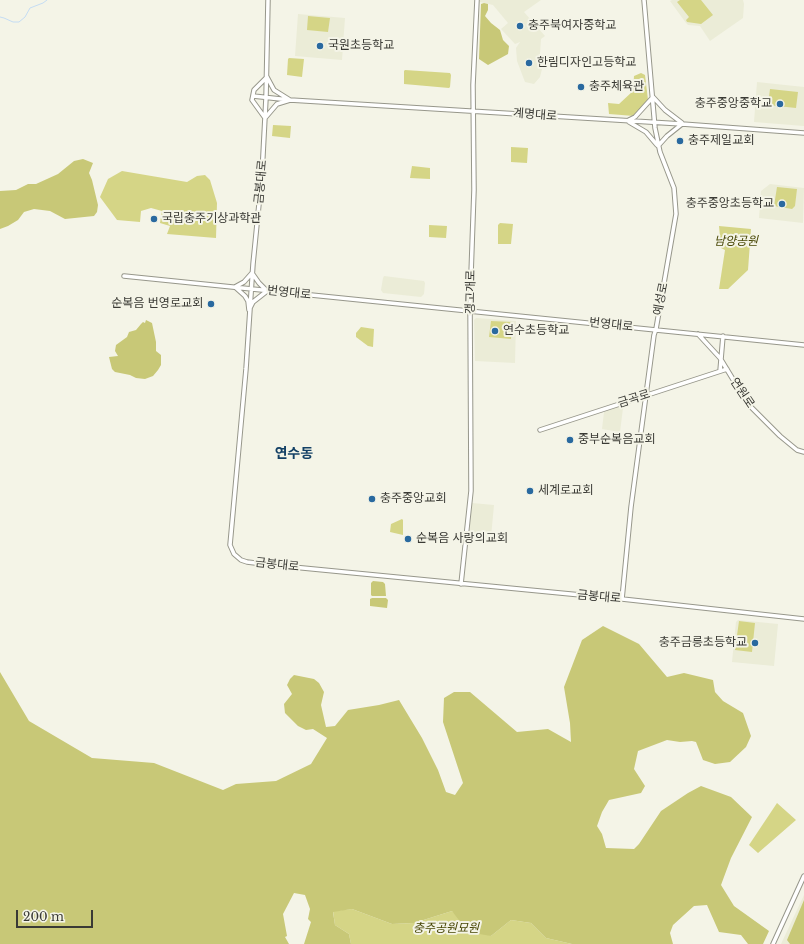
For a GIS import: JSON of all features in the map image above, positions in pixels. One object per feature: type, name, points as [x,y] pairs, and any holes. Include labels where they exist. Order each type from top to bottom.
[{"type":"street","name":"금봉대로","points":[[268,0],[267,78],[262,177],[252,273],[246,369],[230,545],[234,554],[241,560],[247,562],[622,599],[804,619]]},
{"type":"street","name":"갱고개로","points":[[462,584],[471,491],[470,311],[474,176],[473,111],[477,0]]},
{"type":"street","points":[[640,0],[644,2]]},
{"type":"street","name":"예성로","points":[[622,599],[631,507],[654,335],[676,214],[674,188],[658,146],[654,122],[644,2]]},
{"type":"street","points":[[267,78],[274,90],[290,100],[277,104],[264,118],[252,100],[254,90],[267,78]]},
{"type":"street","name":"계명대로","points":[[253,96],[290,100],[654,122],[804,133]]},
{"type":"street","points":[[653,97],[665,110],[682,124],[667,136],[658,146],[646,132],[627,121],[635,117],[653,97]]},
{"type":"street","points":[[252,273],[267,291],[253,302],[249,310],[248,301],[245,296],[235,287],[244,282],[252,273]]},
{"type":"street","name":"번영대로","points":[[124,276],[698,333],[804,345]]},
{"type":"street","name":"연원로","points":[[698,333],[720,358],[748,404],[780,436],[797,450],[804,452]]},
{"type":"street","points":[[720,371],[723,336]]},
{"type":"street","name":"금곡로","points":[[540,430],[727,369]]},
{"type":"street","points":[[773,944],[804,876]]},
{"type":"shaded area","name":"충주북여자중학교","points":[[480,0],[541,0],[524,12],[545,36],[541,39],[540,54],[542,69],[540,77],[534,84],[525,82],[517,61],[516,48],[520,42],[515,44],[501,29],[508,23],[493,5],[480,2]]},
{"type":"shaded area","points":[[743,0],[743,18],[710,41],[700,26],[688,25],[686,23],[670,1]]},
{"type":"shaded area","points":[[481,4],[488,4],[488,10],[485,16],[500,30],[503,40],[509,46],[508,54],[488,65],[479,59]]},
{"type":"shaded area","name":"국원초등학교","points":[[298,14],[345,18],[342,60],[295,56]]},
{"type":"shaded area","name":"충주중앙중학교","points":[[757,82],[804,87],[804,126],[754,122]]},
{"type":"shaded area","points":[[83,159],[93,163],[89,173],[98,205],[97,212],[94,216],[65,219],[50,211],[34,209],[24,212],[18,220],[0,229],[0,191],[16,190],[28,184],[36,184],[58,174],[74,161]]},
{"type":"shaded area","name":"충주중앙초등학교","points":[[770,184],[804,188],[803,223],[759,218],[761,191]]},
{"type":"shaded area","points":[[384,276],[424,281],[424,294],[421,297],[383,293],[381,290]]},
{"type":"shaded area","name":"연수초등학교","points":[[476,318],[516,321],[515,363],[475,361],[474,320]]},
{"type":"shaded area","points":[[146,320],[152,323],[156,342],[156,351],[161,355],[161,365],[153,376],[145,379],[115,372],[112,369],[109,357],[118,356],[115,351],[116,345],[127,337],[129,332],[136,330],[143,322],[145,323]]},
{"type":"shaded area","points":[[618,407],[623,408],[620,432],[602,429],[604,412]]},
{"type":"shaded area","points":[[472,503],[494,505],[491,537],[469,534]]},
{"type":"shaded area","points":[[373,581],[383,582],[385,584],[386,596],[371,595],[371,583]]},
{"type":"shaded area","points":[[386,598],[388,600],[387,608],[370,606],[370,599]]},
{"type":"shaded area","name":"충주금릉초등학교","points":[[738,620],[778,624],[774,666],[732,662],[736,622]]},
{"type":"shaded area","points":[[603,626],[639,644],[667,677],[684,673],[713,680],[715,692],[723,701],[743,713],[751,736],[746,747],[730,762],[715,764],[703,760],[696,742],[692,741],[680,742],[667,740],[638,751],[634,769],[645,786],[641,793],[609,800],[602,812],[597,826],[602,834],[606,848],[634,849],[661,811],[701,786],[731,797],[752,817],[731,858],[721,885],[734,906],[769,931],[763,944],[748,944],[741,935],[719,932],[707,905],[694,906],[673,925],[670,933],[673,944],[572,944],[546,938],[531,923],[511,920],[491,936],[468,932],[452,911],[414,923],[392,924],[352,909],[333,912],[335,925],[349,934],[351,944],[304,944],[311,922],[308,919],[310,909],[305,895],[294,893],[283,914],[287,936],[285,937],[289,944],[0,944],[0,672],[29,721],[92,758],[154,763],[223,790],[236,784],[276,781],[311,764],[327,738],[313,729],[306,730],[298,726],[285,713],[284,704],[292,694],[287,685],[294,675],[314,679],[319,683],[324,692],[321,705],[326,727],[335,726],[348,710],[399,700],[422,738],[438,770],[446,792],[455,795],[463,783],[443,722],[444,698],[454,692],[470,692],[517,732],[548,729],[571,742],[570,723],[564,687],[582,640]]},
{"type":"shaded area","points":[[804,895],[804,944],[781,944]]},
{"type":"shaded area","points":[[804,900],[804,944],[790,944],[787,940]]},
{"type":"green space","points":[[680,0],[701,0],[713,15],[701,24],[687,22],[686,20],[689,17],[677,2]]},
{"type":"green space","points":[[308,16],[330,18],[328,32],[307,30]]},
{"type":"green space","points":[[289,58],[304,59],[302,77],[287,75]]},
{"type":"green space","points":[[405,70],[450,73],[450,87],[404,84]]},
{"type":"green space","points":[[641,73],[645,75],[648,100],[634,116],[609,114],[608,103],[619,104],[633,91],[634,76]]},
{"type":"green space","points":[[770,89],[798,92],[796,108],[768,105]]},
{"type":"green space","points":[[273,125],[291,126],[290,138],[272,136]]},
{"type":"green space","points":[[511,147],[528,148],[527,163],[511,162]]},
{"type":"green space","points":[[412,166],[430,168],[430,179],[410,178]]},
{"type":"green space","points":[[122,171],[187,182],[197,176],[205,175],[210,180],[217,203],[216,238],[167,234],[170,226],[160,223],[162,211],[151,208],[141,211],[140,222],[117,220],[100,197],[108,179]]},
{"type":"green space","points":[[777,187],[797,189],[795,206],[792,209],[774,206]]},
{"type":"green space","points":[[500,223],[513,224],[511,244],[498,244],[498,225]]},
{"type":"green space","points":[[429,225],[447,226],[446,238],[429,237]]},
{"type":"green space","name":"남양공원","points":[[719,226],[751,229],[748,270],[728,289],[719,289],[725,250],[721,248]]},
{"type":"green space","points":[[491,321],[512,322],[511,339],[489,337]]},
{"type":"green space","points":[[361,327],[374,329],[373,347],[368,346],[356,337],[356,333]]},
{"type":"green space","points":[[402,519],[403,535],[390,532],[391,524]]},
{"type":"green space","points":[[739,621],[755,623],[752,652],[735,650]]},
{"type":"green space","points":[[777,803],[796,820],[758,853],[749,845]]},
{"type":"green space","name":"충주공원묘원","points":[[352,909],[392,924],[414,923],[452,911],[491,936],[511,920],[531,923],[546,938],[572,944],[351,944],[349,934],[335,925],[333,911]]},
{"type":"waterway","points":[[0,17],[13,22],[19,22],[25,17],[30,8],[47,0]]},
{"type":"place","name":"충주북여자중학교","points":[[520,26]]},
{"type":"place","name":"국원초등학교","points":[[320,46]]},
{"type":"place","name":"한림디자인고등학교","points":[[529,63]]},
{"type":"place","name":"충주체육관","points":[[581,87]]},
{"type":"place","name":"충주중앙중학교","points":[[780,104]]},
{"type":"place","name":"충주제일교회","points":[[680,141]]},
{"type":"place","name":"충주중앙초등학교","points":[[782,204]]},
{"type":"place","name":"국립충주기상과학관","points":[[154,219]]},
{"type":"place","name":"순복음 번영로교회","points":[[211,304]]},
{"type":"place","name":"연수초등학교","points":[[495,331]]},
{"type":"place","name":"중부순복음교회","points":[[570,440]]},
{"type":"place","name":"세계로교회","points":[[530,491]]},
{"type":"place","name":"충주중앙교회","points":[[372,499]]},
{"type":"place","name":"순복음 사랑의교회","points":[[408,539]]},
{"type":"place","name":"충주금릉초등학교","points":[[755,643]]},
{"type":"district","name":"연수동","points":[[294,454]]}]
